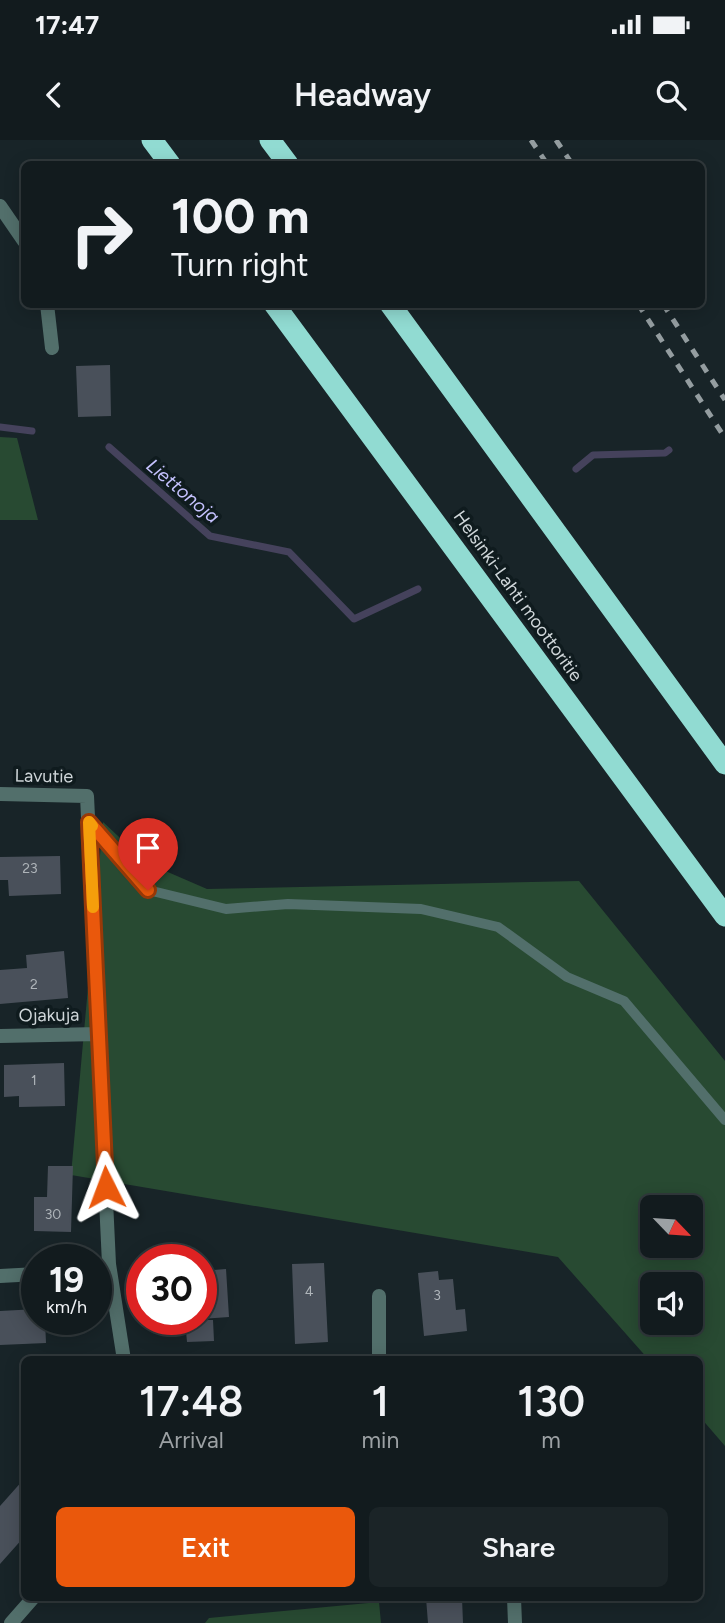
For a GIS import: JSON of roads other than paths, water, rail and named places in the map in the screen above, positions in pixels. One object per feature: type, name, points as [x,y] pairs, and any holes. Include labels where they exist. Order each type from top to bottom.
[{"type":"highway","points":[[152,140],[168,161]]},
{"type":"highway","points":[[270,140],[286,161]]},
{"type":"highway","name":"Helsinki-Lahti moottoritie","points":[[277,308],[725,916]]},
{"type":"highway","points":[[393,308],[725,764]]},
{"type":"street","points":[[0,206],[21,237]]},
{"type":"street","points":[[47,308],[52,348]]},
{"type":"street","name":"Lavutie","points":[[0,794],[87,796],[89,822]]},
{"type":"street","points":[[89,822],[99,1034],[103,1244]]},
{"type":"street","name":"Ojakuja","points":[[0,1036],[99,1034]]},
{"type":"street","points":[[0,1276],[21,1275]]},
{"type":"street","points":[[379,1296],[379,1356]]},
{"type":"street","points":[[112,1306],[123,1356]]},
{"type":"street","points":[[12,1623],[30,1601]]},
{"type":"street","points":[[514,1601],[515,1623]]},
{"type":"lane","points":[[89,822],[148,890],[226,909],[288,904],[421,909],[498,927],[567,977],[624,1001],[725,1120]]},
{"type":"waterway","name":"Liettonoja","points":[[0,427],[32,431]]},
{"type":"waterway","name":"Liettonoja","points":[[109,447],[210,536],[289,552],[354,619],[418,589]]},
{"type":"waterway","name":"Liettonoja","points":[[576,469],[593,455],[665,453],[669,450]]},
{"type":"railway","points":[[531,140],[545,161]]},
{"type":"railway","points":[[556,140],[570,161]]},
{"type":"railway","points":[[641,308],[725,438]]},
{"type":"railway","points":[[666,308],[725,400]]}]
